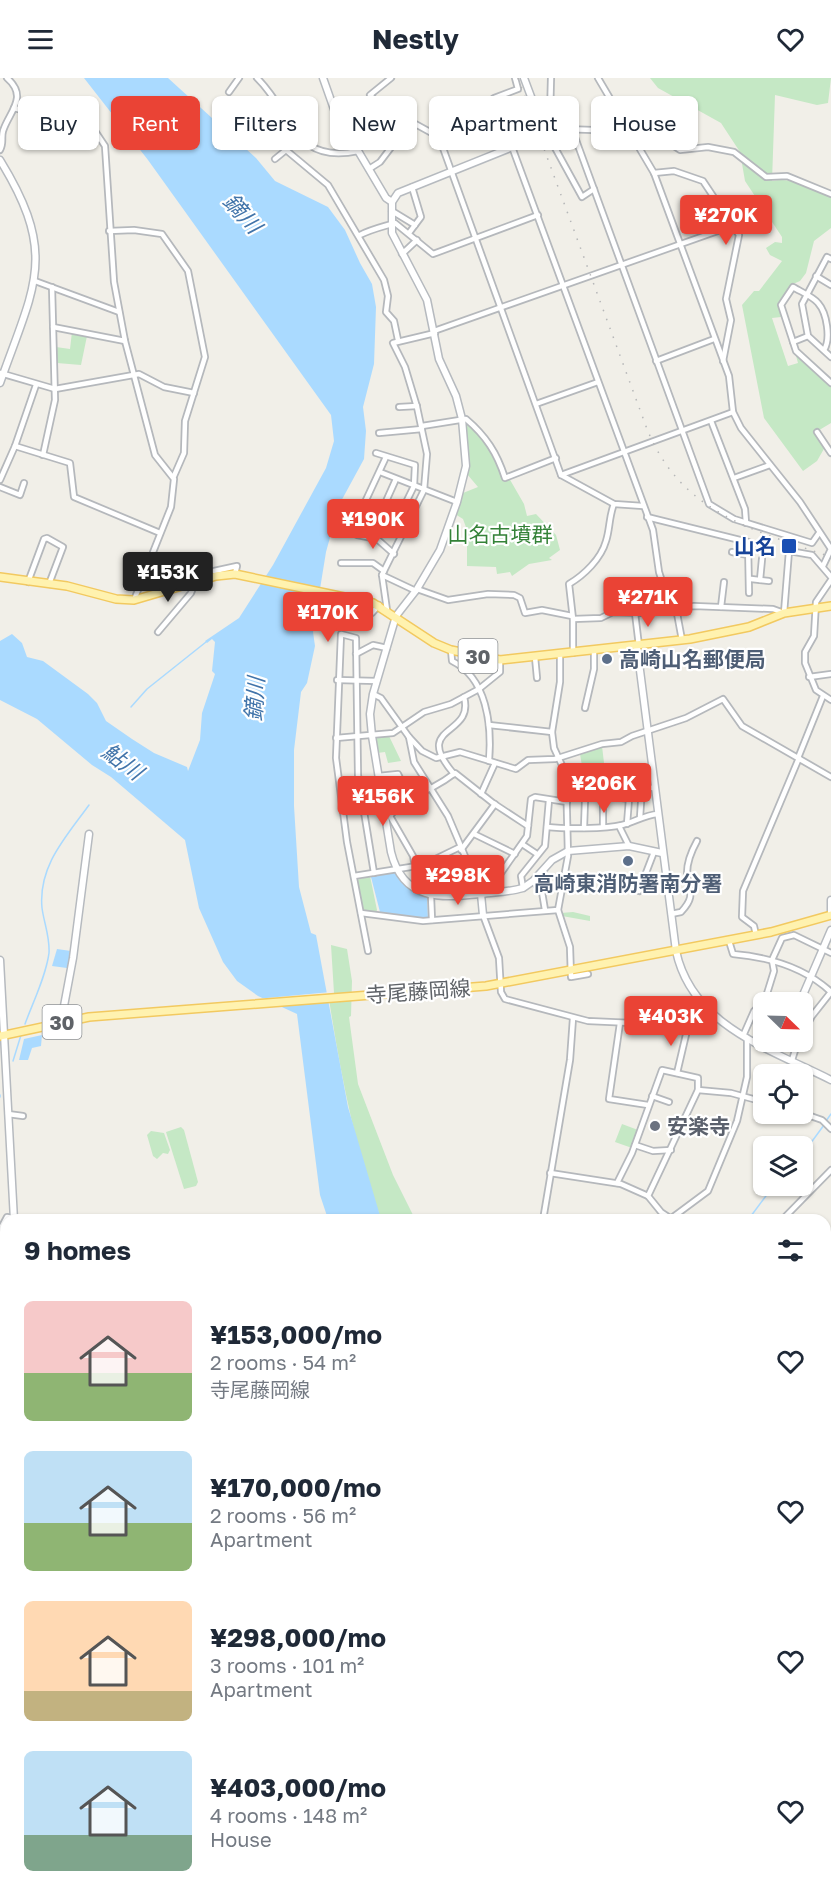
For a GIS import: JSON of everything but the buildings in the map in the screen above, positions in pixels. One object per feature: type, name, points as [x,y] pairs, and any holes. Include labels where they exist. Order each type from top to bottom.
[{"type":"main road","points":[[324,78],[335,112],[386,198],[392,202]]},
{"type":"main road","points":[[524,78],[532,96]]},
{"type":"main road","points":[[507,150],[396,195],[392,202],[393,239],[427,300],[439,359],[456,396],[462,419],[466,466],[458,502],[440,550],[416,590],[396,616],[373,694],[370,714],[372,736],[391,852],[397,869],[408,883],[430,896],[481,894],[523,888],[533,881],[552,860],[568,851],[629,846],[662,853]]},
{"type":"main road","points":[[0,159],[23,198],[30,216],[36,250],[35,281],[27,312],[1,373],[0,383]]},
{"type":"main road","name":"30","points":[[1,576],[76,588],[116,599],[134,600],[195,582],[236,574],[379,605],[434,643],[452,650],[500,660],[682,640],[736,630],[784,613],[831,606]]},
{"type":"main road","points":[[638,646],[676,951],[685,979],[709,1012],[753,1041]]},
{"type":"main road","points":[[61,1022],[73,958],[89,834]]},
{"type":"main road","points":[[481,894],[483,915]]},
{"type":"main road","points":[[831,900],[831,914]]},
{"type":"main road","name":"寺尾藤岡線","points":[[2,1035],[61,1022],[121,1014],[501,984],[729,941],[831,914]]},
{"type":"main road","points":[[805,992],[831,930]]},
{"type":"main road","points":[[0,960],[4,1088],[8,1114],[14,1214]]},
{"type":"main road","points":[[776,1052],[831,1080]]},
{"type":"street","points":[[0,150],[2,133],[14,108],[17,93],[14,84],[7,78]]},
{"type":"street","points":[[14,84],[17,78]]},
{"type":"street","points":[[229,92],[239,78]]},
{"type":"street","points":[[257,78],[269,89],[296,134],[309,147],[338,153],[358,151]]},
{"type":"street","points":[[371,96],[391,78]]},
{"type":"street","points":[[499,96],[518,89],[515,78]]},
{"type":"street","points":[[550,96],[551,78]]},
{"type":"street","points":[[597,78],[608,96]]},
{"type":"street","points":[[14,108],[99,134],[106,154],[109,231],[119,312],[132,374],[155,455],[162,466],[174,476]]},
{"type":"street","points":[[417,124],[439,137],[561,475],[614,504],[643,506]]},
{"type":"street","points":[[698,148],[708,147],[734,152],[766,177],[788,176],[831,194]]},
{"type":"street","points":[[579,148],[709,504],[746,523],[812,543],[819,533]]},
{"type":"street","points":[[275,159],[286,150],[328,185],[360,235],[384,280],[388,296],[386,312],[394,321],[398,340]]},
{"type":"street","points":[[369,169],[380,162],[389,150]]},
{"type":"street","points":[[513,150],[653,530],[659,572],[674,609],[682,640]]},
{"type":"street","points":[[555,150],[582,197],[594,189]]},
{"type":"street","points":[[640,150],[654,173],[729,376],[733,412],[741,428],[800,502],[831,550],[823,566]]},
{"type":"street","points":[[654,173],[674,171],[700,179],[739,239],[726,299],[731,320],[723,361]]},
{"type":"street","points":[[409,233],[421,217],[412,188]]},
{"type":"street","points":[[392,211],[415,225]]},
{"type":"street","points":[[360,235],[391,224],[402,227],[433,254],[538,215]]},
{"type":"street","points":[[387,610],[383,573],[424,490],[427,454],[417,406],[393,343],[502,309],[732,226]]},
{"type":"street","points":[[109,231],[134,230],[162,234],[188,272],[205,357],[185,421],[184,453],[174,476],[171,507],[134,600]]},
{"type":"street","points":[[401,255],[417,240]]},
{"type":"street","points":[[831,259],[828,257],[802,304],[808,336],[831,357]]},
{"type":"street","points":[[816,276],[831,285]]},
{"type":"street","points":[[35,281],[119,312]]},
{"type":"street","points":[[43,455],[55,402],[52,287]]},
{"type":"street","points":[[824,350],[828,338],[822,309],[793,287],[782,302],[786,326],[798,354],[831,383]]},
{"type":"street","points":[[53,327],[125,341]]},
{"type":"street","points":[[793,342],[808,336]]},
{"type":"street","points":[[656,361],[714,339]]},
{"type":"street","points":[[1,373],[55,389],[139,374],[164,387],[194,393]]},
{"type":"street","points":[[536,404],[598,382]]},
{"type":"street","points":[[0,480],[15,446],[36,385]]},
{"type":"street","points":[[399,407],[417,406]]},
{"type":"street","points":[[561,475],[733,412]]},
{"type":"street","points":[[379,433],[422,428],[462,419],[483,434],[498,454],[505,478],[555,458]]},
{"type":"street","points":[[711,421],[745,509],[746,523]]},
{"type":"street","points":[[817,432],[831,453]]},
{"type":"street","points":[[15,446],[71,464],[74,497],[160,533]]},
{"type":"street","points":[[376,453],[415,465],[414,486],[394,527],[378,519]]},
{"type":"street","points":[[375,527],[360,520],[359,515],[386,456]]},
{"type":"street","points":[[734,478],[770,465]]},
{"type":"street","points":[[380,472],[458,502]]},
{"type":"street","points":[[370,537],[396,479]]},
{"type":"street","points":[[0,487],[20,495],[24,483]]},
{"type":"street","points":[[573,653],[573,617],[569,584],[591,566],[606,543],[609,515],[614,504]]},
{"type":"street","points":[[647,517],[748,542],[751,579],[749,593]]},
{"type":"street","points":[[357,535],[377,539],[394,554]]},
{"type":"street","points":[[28,582],[44,539],[47,538],[63,547],[49,584]]},
{"type":"street","points":[[341,562],[373,563],[383,573],[416,590],[448,600],[488,594],[514,595],[519,598],[525,613],[542,610],[573,617],[601,618],[613,612],[635,613],[721,607],[773,609],[784,613],[789,550],[809,554],[823,566],[831,580],[815,607],[814,636],[805,655],[809,677],[816,690],[831,700]]},
{"type":"street","points":[[732,552],[748,555]]},
{"type":"street","points":[[760,580],[762,559]]},
{"type":"street","points":[[214,571],[237,566],[236,574]]},
{"type":"street","points":[[751,579],[769,581]]},
{"type":"street","points":[[158,632],[190,594],[195,582]]},
{"type":"street","points":[[721,607],[724,582]]},
{"type":"street","points":[[337,613],[372,613],[379,605]]},
{"type":"street","points":[[635,613],[638,646]]},
{"type":"street","points":[[368,951],[342,808],[336,738],[341,634],[356,638],[358,775],[374,873]]},
{"type":"street","points":[[356,654],[373,645],[387,648]]},
{"type":"street","points":[[452,650],[452,661],[466,667],[479,689],[489,724],[492,762],[481,794]]},
{"type":"street","points":[[585,708],[592,681],[594,651]]},
{"type":"street","points":[[560,655],[560,682],[552,732],[554,748],[566,774],[568,851],[558,910],[570,946],[571,977],[588,974]]},
{"type":"street","points":[[535,657],[537,678]]},
{"type":"street","points":[[336,738],[393,733],[424,712],[444,707],[479,689],[500,672],[500,660]]},
{"type":"street","points":[[809,677],[831,674]]},
{"type":"street","points":[[337,680],[377,681]]},
{"type":"street","points":[[373,694],[381,698],[422,751],[441,758],[454,774]]},
{"type":"street","points":[[756,935],[754,926],[742,917],[743,893],[824,696]]},
{"type":"street","points":[[441,758],[441,740],[467,711],[464,697]]},
{"type":"street","points":[[441,758],[460,752],[516,769],[528,760],[559,757],[602,744],[621,742],[686,718],[723,699],[742,726],[831,777]]},
{"type":"street","points":[[489,724],[552,732]]},
{"type":"street","points":[[409,737],[414,762],[448,816],[481,894]]},
{"type":"street","points":[[584,828],[586,773]]},
{"type":"street","points":[[566,774],[601,773],[603,826]]},
{"type":"street","points":[[378,776],[398,774],[408,798]]},
{"type":"street","points":[[342,808],[408,798],[432,790],[454,774],[460,774],[481,794],[528,826]]},
{"type":"street","points":[[603,785],[613,786],[613,796],[640,802]]},
{"type":"street","points":[[627,786],[654,788]]},
{"type":"street","points":[[640,818],[642,787]]},
{"type":"street","points":[[408,798],[390,816],[413,856],[415,866]]},
{"type":"street","points":[[495,892],[495,883],[522,844],[528,826],[531,800],[567,802]]},
{"type":"street","points":[[523,888],[521,876],[545,846],[549,800]]},
{"type":"street","points":[[627,824],[628,801]]},
{"type":"street","points":[[354,876],[415,866],[461,849],[495,804]]},
{"type":"street","points":[[547,827],[568,829],[619,826],[658,814]]},
{"type":"street","points":[[619,826],[629,846]]},
{"type":"street","points":[[474,834],[515,854]]},
{"type":"street","points":[[671,914],[681,912],[691,897],[692,891],[687,871],[697,841]]},
{"type":"street","points":[[522,844],[537,854]]},
{"type":"street","points":[[639,891],[654,852]]},
{"type":"street","points":[[433,861],[455,896]]},
{"type":"street","points":[[533,881],[543,894],[545,910]]},
{"type":"street","points":[[430,896],[432,920]]},
{"type":"street","points":[[361,913],[432,920],[558,910]]},
{"type":"street","points":[[483,915],[499,958],[502,997],[505,999],[541,1006],[573,1018],[620,1023],[701,1026],[709,1012]]},
{"type":"street","points":[[679,1214],[708,1191],[737,1121],[747,1077],[745,1037],[754,1011],[765,1000],[774,971],[772,960],[782,938],[794,935],[831,953]]},
{"type":"street","points":[[729,941],[733,954],[772,960],[812,977],[831,992],[813,1015]]},
{"type":"street","points":[[544,1214],[570,1060],[573,1018]]},
{"type":"street","points":[[620,1023],[609,1099],[648,1105]]},
{"type":"street","points":[[677,1073],[688,1026]]},
{"type":"street","points":[[792,1060],[795,1052]]},
{"type":"street","points":[[617,1183],[635,1145],[662,1070],[698,1078],[698,1090],[648,1196]]},
{"type":"street","points":[[698,1090],[753,1099]]},
{"type":"street","points":[[652,1096],[669,1102]]},
{"type":"street","points":[[8,1114],[23,1116]]},
{"type":"street","points":[[813,1117],[822,1120],[831,1129]]},
{"type":"street","points":[[635,1145],[653,1151],[671,1150]]},
{"type":"street","points":[[788,1214],[831,1170]]},
{"type":"street","points":[[550,1173],[617,1183],[648,1196],[664,1214]]},
{"type":"green space","points":[[650,78],[831,78],[828,103],[817,105],[775,95],[772,181],[788,180],[810,186],[831,197],[831,228],[814,241],[806,273],[800,281],[793,284],[779,305],[781,317],[772,318],[788,366],[798,363],[795,352],[831,386],[831,423],[816,432],[825,447],[817,461],[803,471],[764,418],[742,305],[754,291],[759,291],[782,261],[770,255],[766,248],[775,242],[782,243],[782,237],[745,181],[740,152],[721,123],[698,110],[698,96],[672,96],[658,88]]},
{"type":"green space","points":[[72,332],[87,336],[81,365],[57,363],[56,347],[70,349]]},
{"type":"green space","name":"山名古墳群","points":[[464,421],[479,432],[490,446],[504,479],[509,478],[524,504],[527,516],[536,514],[556,535],[560,550],[549,558],[552,560],[529,564],[512,576],[510,572],[497,574],[496,567],[467,566],[467,530],[463,519],[455,514],[463,493],[478,487],[467,474],[468,440]]},
{"type":"green space","points":[[389,736],[401,761],[388,763],[385,752],[377,753],[375,738]]},
{"type":"green space","points":[[602,746],[604,763],[608,763],[608,775],[611,775],[611,780],[615,781],[615,784],[606,784],[607,772],[583,772],[580,754]]},
{"type":"green space","points":[[370,876],[376,913],[362,909],[357,880]]},
{"type":"green space","points":[[573,912],[590,916],[590,921],[562,916],[561,913]]},
{"type":"green space","points":[[331,945],[347,949],[352,981],[351,1016],[349,1017],[358,1084],[393,1175],[412,1214],[379,1214],[371,1192],[343,1079],[328,993],[334,993]]},
{"type":"green space","points":[[622,1124],[638,1130],[632,1148],[615,1142]]},
{"type":"green space","points":[[181,1127],[184,1130],[198,1182],[196,1186],[184,1189],[166,1132]]},
{"type":"green space","points":[[151,1131],[164,1133],[170,1150],[168,1154],[163,1153],[157,1159],[153,1156],[147,1135]]},
{"type":"water","points":[[84,78],[168,78],[188,96],[111,96],[111,113]]},
{"type":"water","points":[[200,107],[212,118],[212,150],[247,150],[275,181],[328,207],[345,230],[372,284],[376,307],[374,364],[363,407],[366,431],[364,459],[339,505],[326,552],[313,632],[315,646],[307,683],[301,692],[294,750],[294,806],[299,887],[311,933],[316,935],[348,1107],[380,1214],[326,1214],[320,1195],[297,1014],[258,996],[237,981],[223,962],[199,908],[185,840],[111,777],[92,765],[37,719],[0,700],[0,641],[12,634],[22,643],[27,657],[43,661],[88,694],[97,703],[106,721],[154,753],[187,767],[188,771],[200,740],[202,713],[215,674],[212,671],[215,642],[212,639],[207,643],[205,641],[239,618],[273,565],[326,468],[334,441],[331,415],[140,150],[200,150]]},
{"type":"water","points":[[394,872],[406,887],[427,898],[428,918],[380,912],[371,877]]},
{"type":"water","points":[[57,949],[71,951],[67,968],[52,966]]},
{"type":"water","points":[[42,1035],[41,1046],[32,1048],[28,1060],[19,1060],[24,1039]]},
{"type":"pier","points":[[331,992],[332,1001],[267,1002],[256,999]]},
{"type":"waterway","points":[[131,707],[147,689],[206,642]]},
{"type":"waterway","points":[[25,1024],[42,980],[49,953],[42,908],[44,879],[55,853],[89,805]]},
{"type":"waterway","points":[[13,1061],[21,1035]]},
{"type":"waterway","points":[[826,1121],[831,1114]]},
{"type":"waterway","points":[[813,1140],[824,1125]]},
{"type":"waterway","points":[[752,1214],[766,1196]]},
{"type":"railway","points":[[518,78],[647,429],[661,458],[679,481],[722,514],[747,527],[831,557]]},
{"type":"place","name":"山名","points":[[789,546]]},
{"type":"place","name":"高崎山名郵便局","points":[[607,659]]},
{"type":"place","name":"高崎東消防署南分署","points":[[628,861]]},
{"type":"place","name":"安楽寺","points":[[655,1126]]},
{"type":"water label","name":"鏑川","points":[[243,213]]},
{"type":"water label","name":"鏑川","points":[[254,699]]},
{"type":"water label","name":"鮎川","points":[[123,761]]}]
